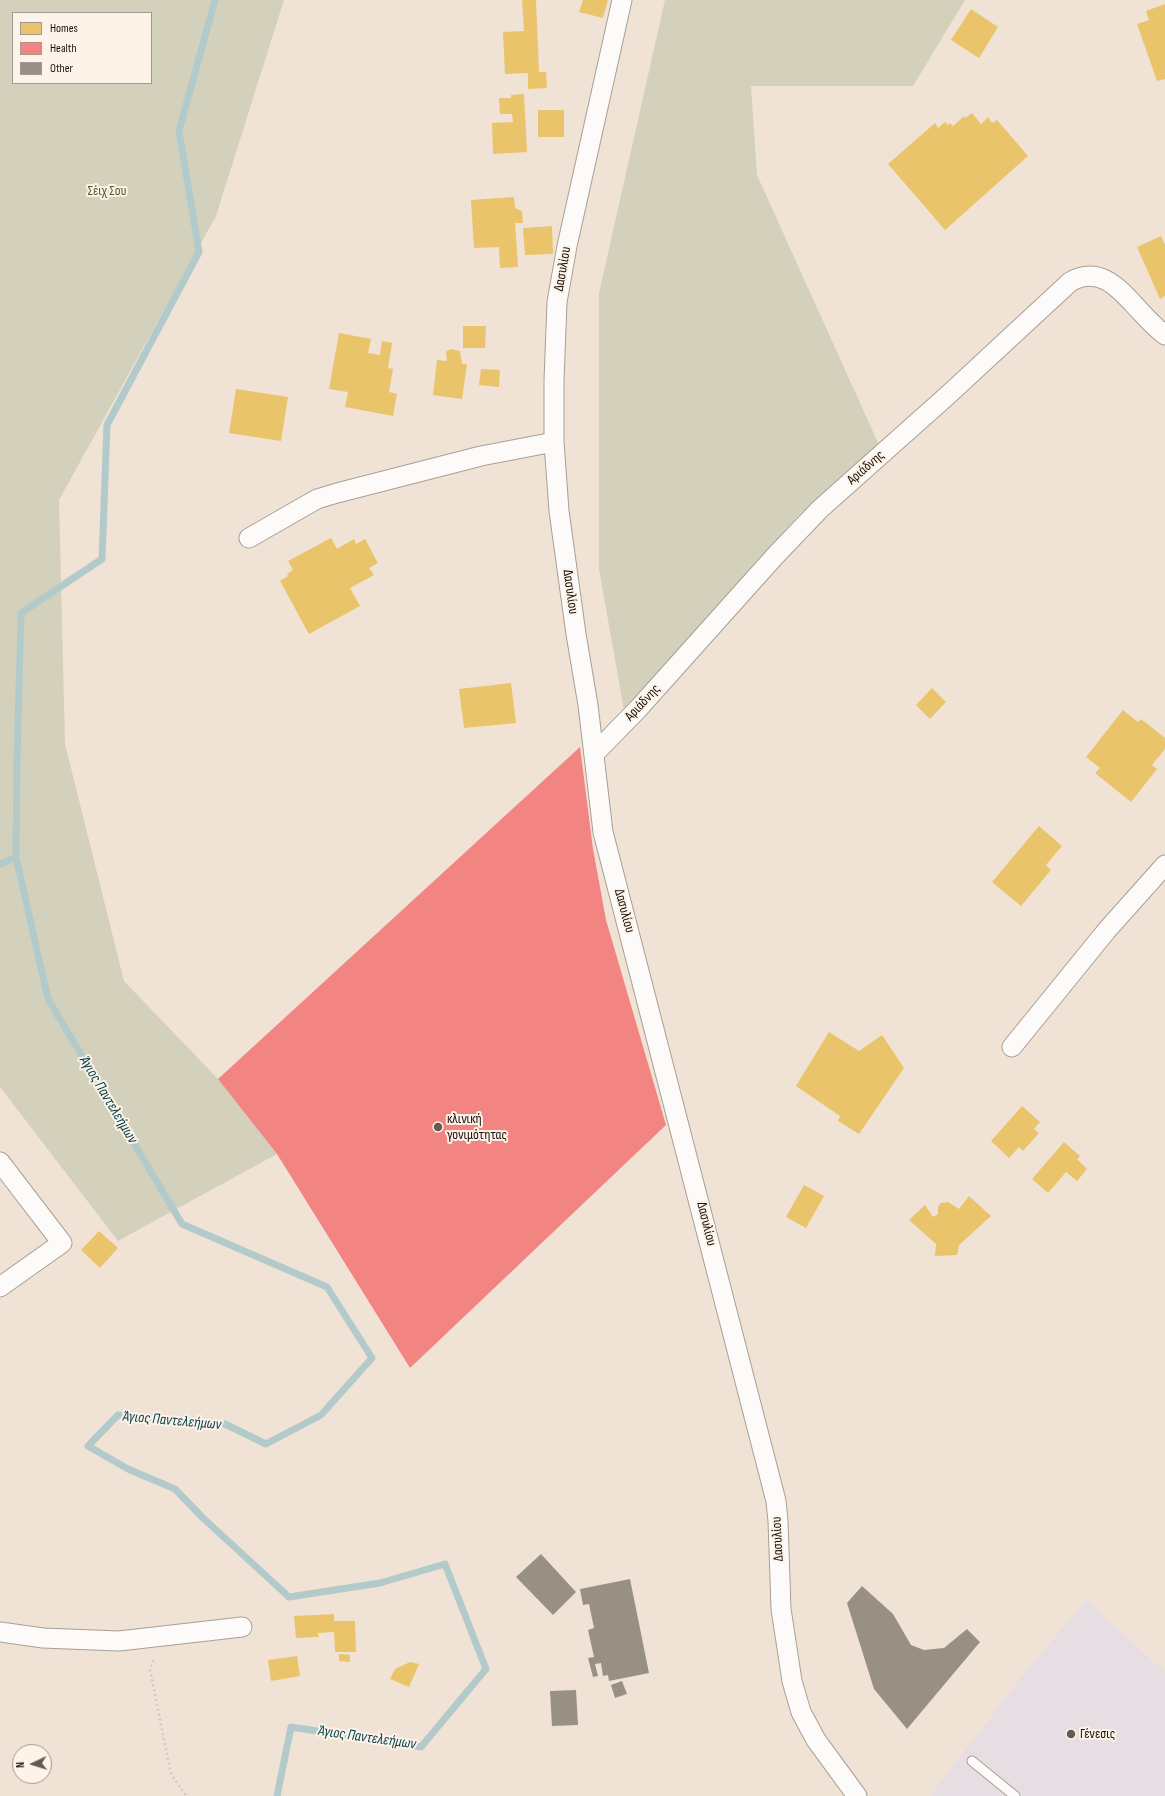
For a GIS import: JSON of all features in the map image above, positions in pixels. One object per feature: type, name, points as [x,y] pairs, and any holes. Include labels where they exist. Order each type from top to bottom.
[{"type":"street","name":"Δασυλίου","points":[[622,0],[567,246],[557,302],[554,381],[554,442],[559,510],[594,754],[603,832],[772,1481],[778,1521],[781,1610],[792,1681],[801,1712],[808,1726],[816,1740],[857,1796]]},
{"type":"street","name":"Αριάδνης","points":[[594,754],[638,709],[775,556],[820,509],[948,395],[1070,282],[1081,277],[1096,276],[1109,282],[1165,335]]},
{"type":"street","points":[[249,538],[317,499],[481,456],[554,442]]},
{"type":"street","points":[[1012,1047],[1107,930],[1165,865]]},
{"type":"street","points":[[0,1162],[62,1243],[0,1288]]},
{"type":"street","points":[[0,1632],[44,1638],[120,1641],[159,1638],[242,1627]]},
{"type":"lane","points":[[972,1761],[1015,1796]]},
{"type":"path","points":[[159,1638],[150,1670],[171,1774],[186,1796]]},
{"type":"shaded area","name":"Γένεσις","points":[[1086,1600],[1165,1672],[1165,1796],[930,1796],[1026,1671]]},
{"type":"green space","name":"Σέιχ Σου","points":[[0,0],[284,0],[216,216],[59,500],[65,744],[124,981],[218,1079],[277,1154],[118,1241],[0,1087]]},
{"type":"green space","points":[[665,0],[965,0],[913,86],[751,86],[757,175],[879,445],[799,515],[753,565],[656,680],[624,710],[599,569],[599,293]]},
{"type":"building: Homes","points":[[522,0],[536,0],[539,72],[546,72],[547,88],[528,89],[528,73],[505,74],[503,32],[524,31]]},
{"type":"building: Homes","points":[[583,0],[608,0],[603,18],[579,12]]},
{"type":"building: Homes","points":[[1165,4],[1165,79],[1157,81],[1137,24],[1149,20],[1146,11]]},
{"type":"building: Homes","points":[[971,9],[998,27],[979,58],[951,40]]},
{"type":"building: Homes","points":[[524,94],[527,152],[493,154],[492,123],[513,122],[512,114],[500,114],[499,98],[511,98],[511,95]]},
{"type":"building: Homes","points":[[538,110],[564,110],[564,137],[538,137]]},
{"type":"building: Homes","points":[[972,113],[981,124],[988,117],[992,123],[997,120],[1028,156],[945,230],[888,164],[935,123],[938,128],[945,122],[948,125],[950,123],[953,126],[964,116],[965,118]]},
{"type":"building: Homes","points":[[514,197],[515,208],[522,211],[523,223],[515,223],[518,267],[500,268],[499,247],[474,248],[471,200]]},
{"type":"building: Homes","points":[[552,226],[553,254],[525,255],[523,228]]},
{"type":"building: Homes","points":[[1161,236],[1165,245],[1165,296],[1160,299],[1137,247]]},
{"type":"building: Homes","points":[[463,326],[486,326],[485,348],[463,348]]},
{"type":"building: Homes","points":[[339,333],[371,339],[368,353],[380,355],[382,341],[392,343],[388,368],[393,369],[389,392],[397,394],[393,416],[345,407],[348,392],[329,389]]},
{"type":"building: Homes","points":[[450,349],[460,351],[462,364],[467,364],[462,399],[433,395],[437,360],[447,361],[446,352]]},
{"type":"building: Homes","points":[[481,369],[500,370],[499,387],[479,385]]},
{"type":"building: Homes","points":[[236,389],[288,397],[281,441],[229,433]]},
{"type":"building: Homes","points":[[331,538],[337,549],[354,539],[356,544],[365,539],[378,563],[369,568],[374,575],[350,588],[360,606],[309,634],[280,581],[288,576],[287,574],[293,570],[288,561]]},
{"type":"building: Homes","points":[[511,683],[516,723],[464,728],[459,689]]},
{"type":"building: Homes","points":[[932,688],[946,702],[930,719],[916,705]]},
{"type":"building: Homes","points":[[1123,710],[1138,722],[1141,719],[1165,738],[1165,749],[1152,765],[1157,769],[1131,802],[1095,773],[1100,768],[1086,757]]},
{"type":"building: Homes","points":[[1039,826],[1062,846],[1046,865],[1051,870],[1021,906],[992,882]]},
{"type":"building: Homes","points":[[829,1032],[859,1051],[882,1035],[904,1068],[859,1134],[838,1121],[840,1116],[796,1086]]},
{"type":"building: Homes","points":[[1022,1106],[1040,1122],[1034,1129],[1039,1133],[1023,1151],[1019,1147],[1009,1158],[991,1141]]},
{"type":"building: Homes","points":[[1064,1142],[1080,1156],[1077,1159],[1087,1169],[1077,1181],[1066,1172],[1048,1193],[1032,1179]]},
{"type":"building: Homes","points":[[804,1185],[824,1196],[806,1228],[786,1217]]},
{"type":"building: Homes","points":[[969,1196],[991,1216],[959,1245],[957,1255],[935,1256],[936,1244],[909,1220],[925,1205],[933,1217],[938,1214],[938,1207],[941,1203],[948,1202],[959,1209]]},
{"type":"building: Homes","points":[[99,1231],[118,1248],[100,1268],[81,1250]]},
{"type":"building: Homes","points":[[334,1614],[334,1621],[355,1621],[356,1652],[335,1652],[334,1632],[318,1633],[319,1637],[296,1638],[294,1616]]},
{"type":"building: Homes","points":[[339,1654],[350,1655],[350,1662],[339,1661]]},
{"type":"building: Homes","points":[[297,1656],[300,1676],[271,1681],[268,1660]]},
{"type":"building: Homes","points":[[410,1662],[419,1664],[409,1687],[390,1679],[395,1669]]},
{"type":"building: Health","points":[[580,747],[593,849],[606,920],[666,1125],[410,1368],[277,1154],[218,1079]]},
{"type":"building: Other","points":[[541,1554],[576,1592],[553,1615],[516,1577]]},
{"type":"building: Other","points":[[630,1579],[649,1673],[609,1681],[608,1675],[603,1676],[601,1663],[595,1664],[598,1676],[593,1677],[588,1658],[594,1657],[588,1630],[594,1628],[589,1604],[583,1605],[580,1589]]},
{"type":"building: Other","points":[[862,1586],[893,1614],[911,1645],[924,1650],[944,1648],[967,1629],[980,1642],[907,1729],[874,1689],[847,1603]]},
{"type":"building: Other","points":[[622,1681],[627,1694],[615,1698],[611,1685]]},
{"type":"building: Other","points":[[576,1690],[578,1725],[552,1726],[550,1691]]},
{"type":"waterway","points":[[16,857],[21,613],[102,559],[107,425],[199,252],[179,131],[215,0]]},
{"type":"waterway","name":"Άγιος Παντελεήμων","points":[[0,864],[16,857],[48,999],[182,1224],[327,1287],[372,1358],[321,1415],[266,1444],[225,1424],[118,1415],[88,1446],[128,1469],[175,1489],[203,1518],[289,1597],[380,1583],[445,1564],[486,1669],[421,1747],[291,1727],[277,1796]]},
{"type":"place","name":"κλινική γονιμότητας","points":[[438,1127]]},
{"type":"place","name":"Γένεσις","points":[[1071,1734]]}]
